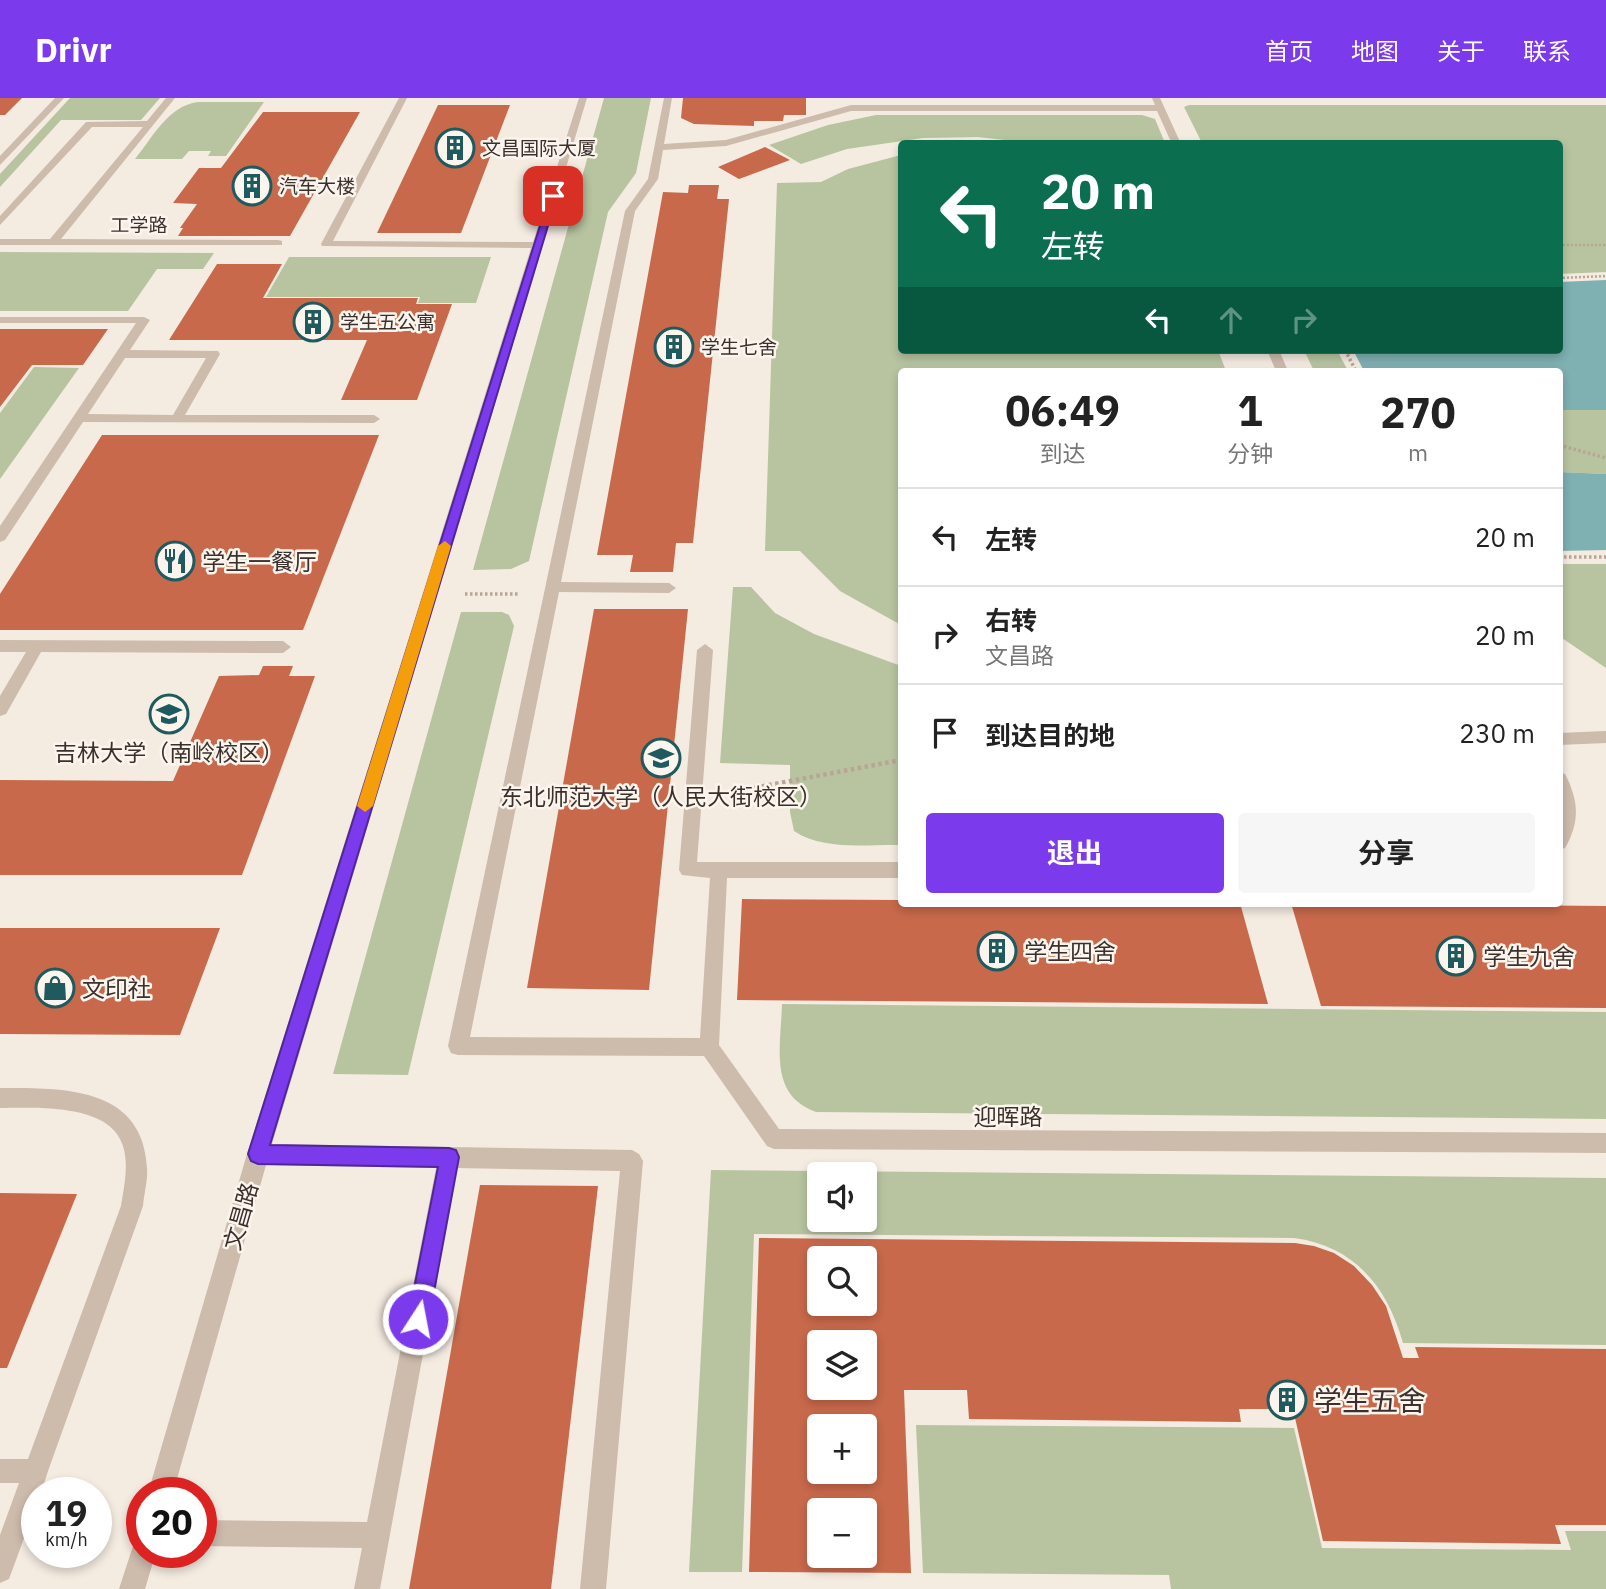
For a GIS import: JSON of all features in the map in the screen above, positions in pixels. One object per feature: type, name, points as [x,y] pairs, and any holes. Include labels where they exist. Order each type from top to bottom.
[{"type":"street","points":[[0,162],[60,98]]},
{"type":"street","points":[[52,243],[171,98]]},
{"type":"street","points":[[402,98],[326,244],[538,245]]},
{"type":"street","name":"文昌路","points":[[165,1477],[258,1154],[583,98]]},
{"type":"street","points":[[668,98],[653,179],[630,211],[458,1045],[709,1047],[719,870]]},
{"type":"street","points":[[1156,98],[1175,140]]},
{"type":"street","points":[[659,147],[714,145],[737,141],[829,109],[1161,108]]},
{"type":"street","points":[[0,222],[89,124],[150,124]]},
{"type":"street","name":"工学路","points":[[0,242],[278,243]]},
{"type":"street","points":[[0,320],[145,320],[0,537]]},
{"type":"street","points":[[122,354],[214,354],[177,418]]},
{"type":"street","points":[[80,418],[374,419]]},
{"type":"street","points":[[552,591],[669,587]]},
{"type":"street","points":[[0,646],[283,647]]},
{"type":"street","points":[[0,710],[37,646]]},
{"type":"street","points":[[705,650],[688,870],[898,870]]},
{"type":"street","points":[[1563,740],[1606,737]]},
{"type":"street","points":[[1563,790],[1569,806],[1568,824],[1563,835]]},
{"type":"street","name":"迎晖路","points":[[709,1047],[774,1139],[1606,1143]]},
{"type":"street","points":[[0,1098],[57,1098],[107,1111],[131,1134],[138,1155],[138,1180],[132,1206],[0,1570]]},
{"type":"street","points":[[258,1154],[632,1161],[593,1589]]},
{"type":"street","points":[[367,1589],[449,1157]]},
{"type":"street","points":[[0,1471],[36,1471]]},
{"type":"street","points":[[217,1533],[377,1535]]},
{"type":"street","points":[[132,1589],[138,1568]]},
{"type":"path","points":[[1563,246],[1606,245]]},
{"type":"path","points":[[1563,278],[1606,276]]},
{"type":"path","points":[[1563,446],[1606,458]]},
{"type":"path","points":[[1563,558],[1606,557]]},
{"type":"path","points":[[430,594],[552,591]]},
{"type":"path","points":[[694,800],[898,761]]},
{"type":"green space","points":[[70,98],[160,98],[141,120],[61,120],[0,187],[0,174]]},
{"type":"green space","points":[[604,98],[651,98],[636,173],[608,212],[529,561],[511,569],[473,570]]},
{"type":"green space","points":[[198,102],[264,102],[226,156],[208,156],[211,151],[189,151],[182,159],[135,159],[170,116],[187,105]]},
{"type":"green space","points":[[1606,105],[1606,272],[1563,274],[1563,140],[1200,140],[1184,107]]},
{"type":"green space","points":[[876,115],[1142,115],[1155,119],[1164,140],[923,138],[847,149],[801,164],[769,145],[828,125]]},
{"type":"green space","points":[[898,156],[898,354],[1220,354],[1225,368],[898,368],[898,623],[840,591],[800,551],[765,551],[777,183],[821,182],[848,169]]},
{"type":"green space","points":[[0,252],[214,253],[203,269],[157,269],[128,311],[0,311]]},
{"type":"green space","points":[[289,257],[491,257],[476,303],[418,303],[420,297],[266,297]]},
{"type":"green space","points":[[1306,354],[1339,354],[1346,368],[1313,368]]},
{"type":"green space","points":[[34,367],[79,368],[0,479],[0,413]]},
{"type":"green space","points":[[1563,410],[1606,410],[1606,474],[1563,472]]},
{"type":"green space","points":[[1563,564],[1606,564],[1606,668],[1563,639]]},
{"type":"green space","points":[[733,587],[751,587],[775,613],[814,634],[898,665],[898,845],[832,844],[806,837],[794,831],[790,812],[790,765],[720,763]]},
{"type":"green space","points":[[461,612],[502,612],[509,615],[514,626],[408,1075],[333,1074]]},
{"type":"green space","points":[[782,1004],[1606,1012],[1606,1119],[816,1112],[790,1094],[784,1081],[780,1052]]},
{"type":"green space","points":[[711,1170],[807,1171],[807,1232],[877,1232],[877,1171],[1606,1178],[1606,1345],[1403,1343],[1388,1304],[1365,1272],[1334,1250],[1315,1242],[1294,1238],[754,1234],[742,1572],[689,1572]]},
{"type":"green space","points":[[916,1425],[1294,1428],[1322,1548],[1571,1550],[1565,1531],[1606,1531],[1606,1589],[1171,1589],[1169,1575],[923,1573]]},
{"type":"water","points":[[1606,280],[1606,410],[1563,410],[1563,368],[1362,368],[1355,354],[1563,354],[1563,282]]},
{"type":"water","points":[[1563,472],[1606,474],[1606,550],[1563,551]]},
{"type":"building","points":[[0,98],[22,98],[5,115],[0,115]]},
{"type":"building","points":[[683,98],[806,98],[806,115],[784,115],[783,121],[754,121],[754,126],[694,124],[681,118]]},
{"type":"building","name":"文昌国际大厦","points":[[438,105],[510,105],[461,233],[377,233]]},
{"type":"building","name":"汽车大楼","points":[[263,112],[360,112],[290,236],[178,236],[183,228],[180,228],[197,204],[173,203],[199,168],[221,168]]},
{"type":"building","points":[[765,147],[790,160],[739,179],[718,167]]},
{"type":"building","name":"学生七舍","points":[[689,185],[719,185],[717,199],[729,199],[693,543],[676,543],[673,572],[630,572],[633,555],[597,555],[663,192],[688,193]]},
{"type":"building","name":"学生五公寓","points":[[217,264],[282,264],[263,298],[418,298],[416,304],[452,304],[417,400],[341,400],[367,340],[169,340]]},
{"type":"building","points":[[0,329],[108,329],[83,365],[32,365],[0,407]]},
{"type":"building","name":"学生一餐厅","points":[[102,435],[379,435],[303,630],[0,630],[0,594]]},
{"type":"building","points":[[594,609],[688,609],[649,990],[527,988]]},
{"type":"building","points":[[263,666],[293,666],[289,676],[315,676],[242,875],[0,875],[0,780],[173,781],[219,676],[259,675]]},
{"type":"building","name":"学生四舍","points":[[742,899],[898,900],[898,907],[1241,907],[1268,1004],[737,1000]]},
{"type":"building","name":"学生九舍","points":[[1606,906],[1606,1008],[1321,1006],[1292,907]]},
{"type":"building","points":[[0,928],[220,928],[180,1035],[0,1034]]},
{"type":"building","points":[[480,1185],[598,1186],[551,1589],[409,1589]]},
{"type":"building","points":[[0,1193],[77,1194],[7,1368],[0,1368]]},
{"type":"building","name":"学生五舍","points":[[759,1238],[1295,1243],[1334,1253],[1354,1266],[1372,1285],[1386,1306],[1403,1358],[1419,1358],[1415,1347],[1606,1349],[1606,1525],[1555,1525],[1561,1544],[1323,1541],[1293,1409],[1239,1409],[1241,1422],[969,1419],[967,1390],[904,1390],[911,1573],[749,1572]]},
{"type":"slow traffic","points":[[365,806],[445,546]]},
{"type":"place","name":"文昌国际大厦","points":[[455,148]]},
{"type":"place","name":"汽车大楼","points":[[252,186]]},
{"type":"place","name":"学生五公寓","points":[[313,322]]},
{"type":"place","name":"学生七舍","points":[[674,347]]},
{"type":"place","name":"学生一餐厅","points":[[175,561]]},
{"type":"place","name":"吉林大学（南岭校区）","points":[[169,714]]},
{"type":"place","name":"东北师范大学（人民大街校区）","points":[[661,758]]},
{"type":"place","name":"学生四舍","points":[[997,951]]},
{"type":"place","name":"学生九舍","points":[[1456,956]]},
{"type":"place","name":"文印社","points":[[55,988]]},
{"type":"place","name":"学生五舍","points":[[1287,1400]]},
{"type":"route","points":[[418,1319],[449,1157],[258,1154],[553,196]]}]
